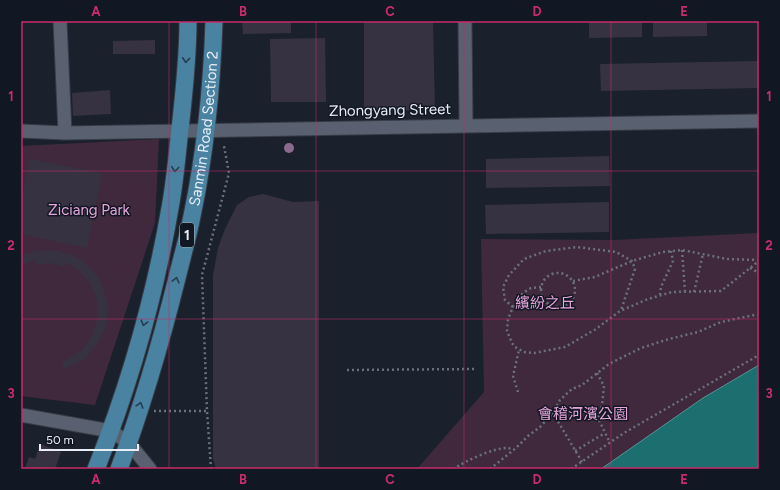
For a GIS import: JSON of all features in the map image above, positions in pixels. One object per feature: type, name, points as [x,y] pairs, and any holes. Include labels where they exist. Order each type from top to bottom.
[{"type":"main road","name":"Sanmin Road Section 2","points":[[111,431],[134,357],[154,284],[170,207],[180,130],[188,21]]},
{"type":"main road","name":"Sanmin Road Section 2","points":[[129,442],[163,334],[192,216],[205,129],[214,21]]},
{"type":"main road","name":"1","points":[[96,469],[111,431]]},
{"type":"main road","name":"1","points":[[119,469],[129,442]]},
{"type":"street","points":[[60,21],[65,133]]},
{"type":"street","points":[[465,21],[466,125]]},
{"type":"street","name":"Zhongyang Street","points":[[21,131],[65,133],[205,129],[759,121]]},
{"type":"street","points":[[21,415],[111,431],[129,442],[150,469]]},
{"type":"path","points":[[211,469],[207,412],[202,275],[228,173],[224,146]]},
{"type":"path","points":[[513,307],[505,300],[502,287],[509,275],[524,259],[546,251],[577,247],[616,252],[632,261],[635,269],[620,310]]},
{"type":"path","points":[[682,250],[685,292]]},
{"type":"path","points":[[573,281],[595,278],[632,261],[671,251],[682,250],[727,259],[759,260]]},
{"type":"path","points":[[660,295],[661,287],[672,262],[671,251]]},
{"type":"path","points":[[694,292],[703,254]]},
{"type":"path","points":[[541,287],[531,288],[523,293],[513,307],[508,319],[507,331],[512,343],[519,350],[524,352],[534,353],[565,347],[596,329],[620,310],[660,295],[672,292],[721,292],[759,260]]},
{"type":"path","points":[[750,268],[759,273]]},
{"type":"path","points":[[558,272],[569,277],[573,281],[575,292],[573,298],[565,305],[560,307],[553,306],[548,304],[544,299],[541,293],[541,287],[543,281],[552,273],[558,272]]},
{"type":"path","points":[[490,469],[540,427],[553,413],[560,400],[572,389],[582,385],[609,364],[641,348],[698,332],[721,322],[759,314]]},
{"type":"path","points":[[518,392],[513,376],[519,350]]},
{"type":"path","points":[[571,469],[610,443],[759,355]]},
{"type":"path","points":[[347,370],[476,369]]},
{"type":"path","points":[[597,373],[604,386],[602,406],[598,418],[610,443]]},
{"type":"path","points":[[153,411],[207,412]]},
{"type":"path","points":[[553,413],[582,462]]},
{"type":"path","points":[[575,451],[605,433]]},
{"type":"path","points":[[453,469],[493,451],[509,448],[511,451]]},
{"type":"green space","name":"Ziciang Park","points":[[159,139],[155,223],[95,405],[21,396],[21,146]]},
{"type":"green space","points":[[759,233],[759,365],[703,398],[601,469],[417,469],[484,392],[481,239],[614,240]]},
{"type":"shaded area","points":[[759,365],[759,469],[601,469],[703,398]]},
{"type":"building","points":[[242,21],[291,21],[291,33],[243,34]]},
{"type":"building","points":[[364,21],[433,21],[435,110],[364,111]]},
{"type":"building","points":[[589,21],[642,21],[642,37],[589,38]]},
{"type":"building","points":[[653,21],[707,21],[707,36],[653,37]]},
{"type":"building","points":[[325,38],[326,102],[271,102],[270,39]]},
{"type":"building","points":[[155,40],[155,54],[113,54],[113,41]]},
{"type":"building","points":[[759,61],[759,88],[601,91],[600,64]]},
{"type":"building","points":[[110,90],[111,114],[73,116],[72,93]]},
{"type":"building","points":[[609,156],[610,186],[486,188],[486,159]]},
{"type":"building","points":[[30,159],[102,173],[87,248],[21,234],[21,202]]},
{"type":"building","points":[[263,194],[293,202],[319,201],[319,469],[216,469],[213,458],[213,275],[218,248],[225,229],[237,205],[249,197]]},
{"type":"building","points":[[609,202],[609,232],[486,234],[485,205]]},
{"type":"building","points":[[38,250],[58,251],[69,254],[83,261],[99,279],[107,301],[108,309],[106,324],[104,332],[96,346],[86,358],[64,369],[62,361],[70,358],[83,349],[92,336],[98,313],[96,297],[90,283],[85,277],[73,266],[66,263],[64,267],[51,263],[37,265],[35,260],[21,265],[21,256]]},
{"type":"building","points":[[40,444],[61,452],[55,469],[25,469],[29,457],[35,459]]},
{"type":"park label","name":"繽紛之丘","points":[[545,303]]},
{"type":"park label","name":"會稽河濱公園","points":[[583,414]]}]
